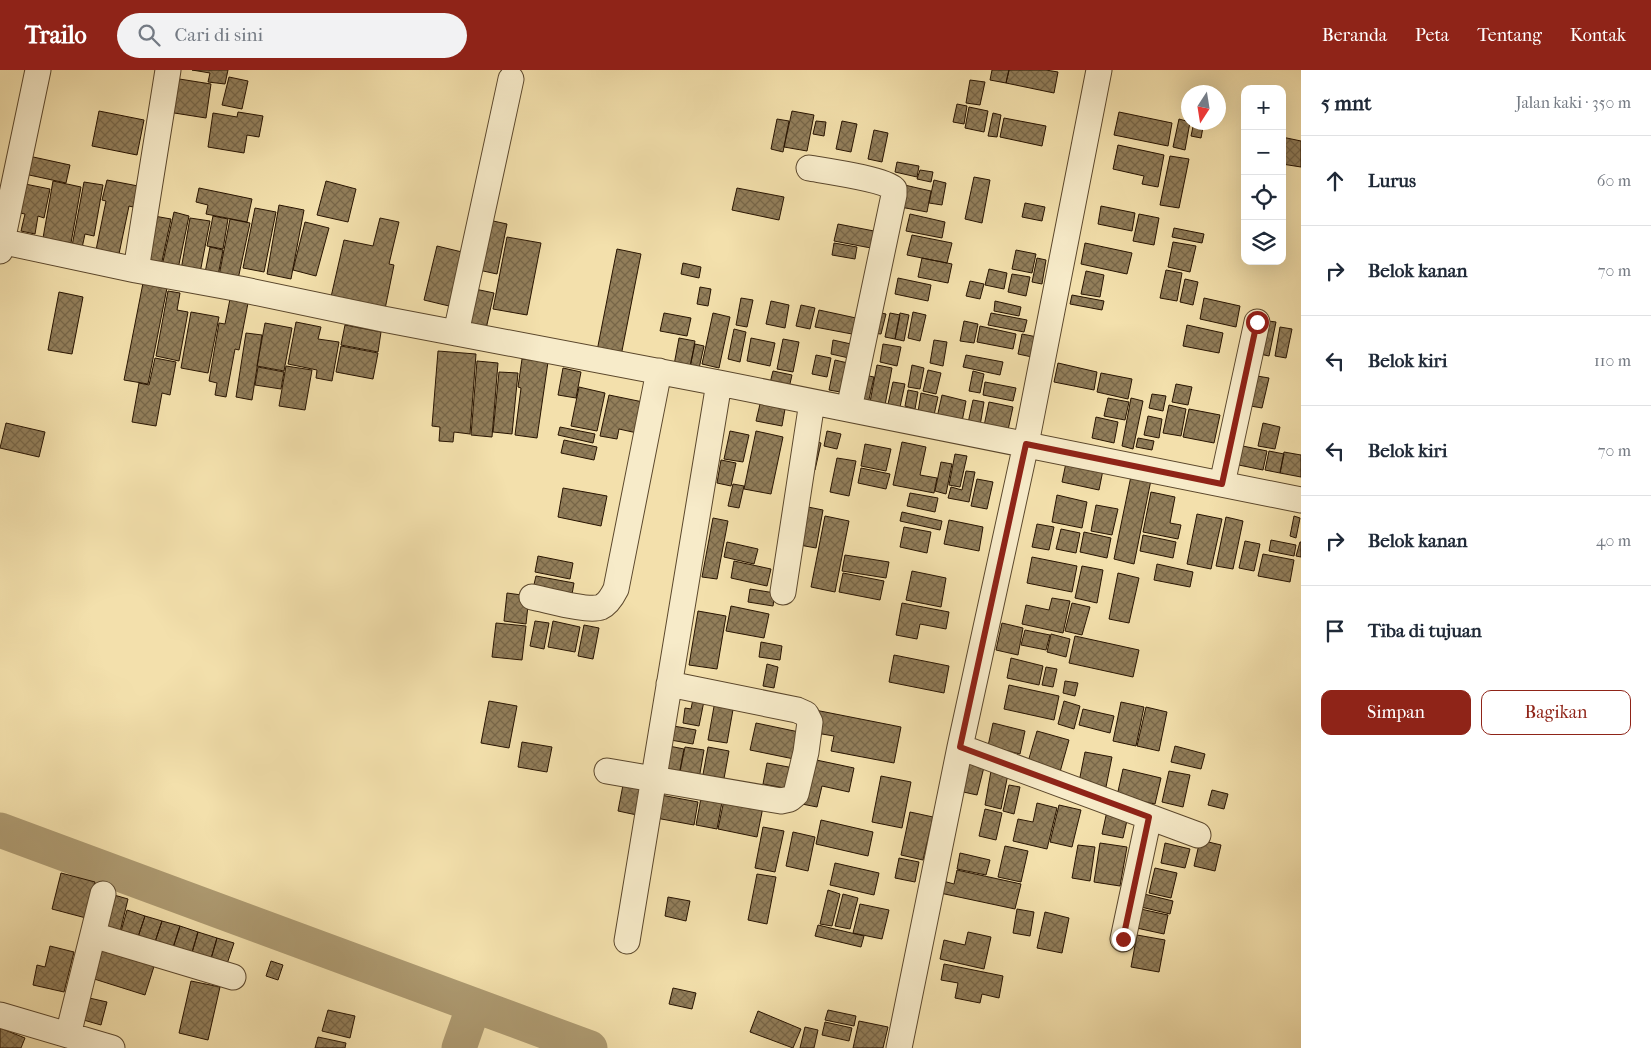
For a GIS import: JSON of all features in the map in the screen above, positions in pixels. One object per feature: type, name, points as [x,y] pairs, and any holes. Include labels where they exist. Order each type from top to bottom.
[{"type":"street","points":[[38,70],[1,244],[659,371],[1301,500]]},
{"type":"street","points":[[136,270],[168,70]]},
{"type":"street","points":[[899,1048],[960,747],[1026,444],[1099,70]]},
{"type":"street","points":[[456,332],[511,79]]},
{"type":"street","points":[[809,168],[876,181],[889,185],[894,189],[849,409]]},
{"type":"street","points":[[1222,484],[1257,322]]},
{"type":"street","points":[[532,597],[591,608],[603,606],[611,598],[616,589],[659,371]]},
{"type":"street","points":[[627,941],[719,383]]},
{"type":"street","points":[[783,592],[812,402]]},
{"type":"street","points":[[607,771],[781,801],[790,800],[796,794],[806,752],[810,722],[806,714],[797,710],[669,684]]},
{"type":"street","points":[[960,747],[1198,835]]},
{"type":"street","points":[[1123,939],[1149,817]]},
{"type":"street","points":[[68,1035],[103,894]]},
{"type":"street","points":[[93,935],[233,977]]},
{"type":"street","points":[[0,1015],[112,1048]]},
{"type":"building","points":[[192,70],[228,70],[225,84],[208,82],[210,73]]},
{"type":"building","points":[[992,70],[1009,70],[1006,83],[990,80]]},
{"type":"building","points":[[1009,70],[1046,70],[1058,72],[1054,93],[1006,83]]},
{"type":"building","points":[[229,77],[248,81],[242,109],[222,105]]},
{"type":"building","points":[[173,78],[211,84],[206,118],[168,112]]},
{"type":"building","points":[[970,80],[985,82],[980,105],[966,103]]},
{"type":"building","points":[[957,104],[967,106],[964,124],[953,122]]},
{"type":"building","points":[[969,107],[988,111],[984,132],[965,128]]},
{"type":"building","points":[[99,111],[144,120],[137,155],[92,146]]},
{"type":"building","points":[[792,111],[814,115],[807,151],[784,147]]},
{"type":"building","points":[[238,112],[263,116],[259,137],[247,135],[244,153],[208,147],[213,113],[237,117]]},
{"type":"building","points":[[1119,112],[1172,123],[1168,146],[1114,135]]},
{"type":"building","points":[[993,113],[1001,115],[997,137],[988,136]]},
{"type":"building","points":[[1004,118],[1046,126],[1042,146],[1000,137]]},
{"type":"building","points":[[777,119],[789,121],[783,152],[771,149]]},
{"type":"building","points":[[1179,119],[1181,120],[1181,130],[1189,130],[1185,150],[1173,147]]},
{"type":"building","points":[[816,121],[826,122],[824,136],[813,134]]},
{"type":"building","points":[[842,121],[857,124],[851,152],[836,149]]},
{"type":"building","points":[[874,130],[888,133],[882,162],[868,159]]},
{"type":"building","points":[[1192,130],[1202,130],[1201,138],[1191,136]]},
{"type":"building","points":[[1286,138],[1301,141],[1301,167],[1286,165]]},
{"type":"building","points":[[1118,145],[1164,155],[1158,187],[1142,184],[1144,176],[1113,169]]},
{"type":"building","points":[[24,155],[70,165],[66,183],[20,173]]},
{"type":"building","points":[[1170,156],[1189,159],[1179,208],[1160,205]]},
{"type":"building","points":[[897,162],[919,166],[917,177],[895,172]]},
{"type":"building","points":[[920,170],[933,172],[931,182],[917,179]]},
{"type":"building","points":[[974,177],[990,180],[982,223],[965,219]]},
{"type":"building","points":[[107,180],[138,186],[133,207],[129,206],[119,254],[96,250],[106,201],[102,200]]},
{"type":"building","points":[[934,180],[946,183],[942,205],[929,203]]},
{"type":"building","points":[[53,181],[81,187],[71,243],[43,238]]},
{"type":"building","points":[[326,181],[356,189],[348,222],[317,215]]},
{"type":"building","points":[[84,182],[103,185],[94,236],[85,234],[82,248],[72,246]]},
{"type":"building","points":[[25,184],[50,189],[44,218],[38,216],[35,234],[21,231],[25,214],[20,213]]},
{"type":"building","points":[[900,184],[931,191],[927,212],[895,206]]},
{"type":"building","points":[[199,188],[252,199],[247,222],[206,214],[208,205],[196,202]]},
{"type":"building","points":[[737,188],[784,197],[779,220],[732,210]]},
{"type":"building","points":[[1025,203],[1045,207],[1042,221],[1022,217]]},
{"type":"building","points":[[279,205],[304,210],[291,279],[267,274]]},
{"type":"building","points":[[1101,206],[1135,213],[1132,231],[1098,224]]},
{"type":"building","points":[[255,208],[276,212],[264,272],[243,268]]},
{"type":"building","points":[[174,212],[189,216],[178,269],[162,266]]},
{"type":"building","points":[[910,214],[945,222],[942,238],[906,231]]},
{"type":"building","points":[[1139,214],[1159,218],[1154,245],[1133,241]]},
{"type":"building","points":[[154,216],[171,219],[161,266],[144,262]]},
{"type":"building","points":[[213,216],[228,219],[223,249],[207,246]]},
{"type":"building","points":[[190,218],[210,221],[200,273],[181,270]]},
{"type":"building","points":[[380,218],[399,222],[389,264],[394,265],[385,309],[331,297],[344,240],[373,246]]},
{"type":"building","points":[[230,219],[250,223],[237,284],[218,281]]},
{"type":"building","points":[[484,219],[507,224],[497,274],[474,269]]},
{"type":"building","points":[[305,222],[329,228],[316,276],[293,270]]},
{"type":"building","points":[[838,224],[874,231],[871,248],[834,241]]},
{"type":"building","points":[[1174,228],[1204,234],[1202,243],[1172,237]]},
{"type":"building","points":[[912,235],[952,243],[947,263],[907,255]]},
{"type":"building","points":[[507,237],[541,243],[527,315],[493,309]]},
{"type":"building","points":[[1173,242],[1196,246],[1190,272],[1168,267]]},
{"type":"building","points":[[834,243],[857,247],[855,259],[832,255]]},
{"type":"building","points":[[1085,243],[1132,253],[1127,274],[1081,264]]},
{"type":"building","points":[[437,246],[462,252],[449,306],[424,300]]},
{"type":"building","points":[[210,247],[223,250],[217,281],[204,278]]},
{"type":"building","points":[[617,249],[641,254],[621,356],[597,351]]},
{"type":"building","points":[[1016,250],[1036,254],[1032,273],[1012,269]]},
{"type":"building","points":[[922,258],[952,264],[948,283],[918,277]]},
{"type":"building","points":[[1037,258],[1046,260],[1042,284],[1032,282]]},
{"type":"building","points":[[683,263],[701,267],[699,278],[681,274]]},
{"type":"building","points":[[989,269],[1007,273],[1004,289],[985,285]]},
{"type":"building","points":[[1166,270],[1182,273],[1177,301],[1160,298]]},
{"type":"building","points":[[1086,271],[1104,275],[1100,297],[1081,294]]},
{"type":"building","points":[[1012,274],[1030,277],[1026,296],[1008,292]]},
{"type":"building","points":[[898,278],[931,285],[928,301],[895,294]]},
{"type":"building","points":[[1185,279],[1198,282],[1193,305],[1180,302]]},
{"type":"building","points":[[970,281],[984,284],[980,299],[966,296]]},
{"type":"building","points":[[143,283],[167,288],[148,384],[124,380]]},
{"type":"building","points":[[700,287],[711,289],[708,306],[697,304]]},
{"type":"building","points":[[475,289],[494,293],[486,329],[467,326]]},
{"type":"building","points":[[168,291],[180,293],[177,310],[188,312],[179,361],[156,356]]},
{"type":"building","points":[[59,292],[83,297],[72,354],[48,350]]},
{"type":"building","points":[[1072,295],[1104,301],[1102,310],[1070,304]]},
{"type":"building","points":[[741,298],[753,300],[747,327],[736,325]]},
{"type":"building","points":[[1204,298],[1240,306],[1236,327],[1200,319]]},
{"type":"building","points":[[230,299],[248,303],[239,350],[235,349],[226,397],[215,395],[217,383],[209,381],[219,323],[225,324]]},
{"type":"building","points":[[771,301],[789,305],[785,328],[766,324]]},
{"type":"building","points":[[995,301],[1021,307],[1019,316],[994,311]]},
{"type":"building","points":[[801,305],[815,308],[810,329],[796,326]]},
{"type":"building","points":[[819,310],[856,318],[852,334],[815,327]]},
{"type":"building","points":[[191,312],[219,317],[208,373],[181,368]]},
{"type":"building","points":[[877,312],[886,314],[881,334],[872,333]]},
{"type":"building","points":[[913,312],[926,315],[920,341],[908,338]]},
{"type":"building","points":[[664,313],[691,318],[687,336],[660,331]]},
{"type":"building","points":[[713,313],[730,317],[719,368],[702,364]]},
{"type":"building","points":[[890,313],[900,315],[895,339],[885,337]]},
{"type":"building","points":[[900,313],[909,315],[904,341],[895,339]]},
{"type":"building","points":[[991,313],[1027,320],[1024,332],[988,325]]},
{"type":"building","points":[[1261,320],[1276,322],[1269,356],[1255,353]]},
{"type":"building","points":[[964,321],[978,324],[974,343],[960,341]]},
{"type":"building","points":[[296,322],[321,327],[318,339],[339,342],[332,381],[316,378],[317,370],[288,364]]},
{"type":"building","points":[[265,323],[292,328],[284,371],[257,366]]},
{"type":"building","points":[[345,325],[381,332],[378,352],[341,345]]},
{"type":"building","points":[[1187,325],[1223,333],[1219,353],[1183,346]]},
{"type":"building","points":[[980,326],[1016,334],[1013,349],[977,342]]},
{"type":"building","points":[[1280,327],[1292,329],[1286,358],[1275,356]]},
{"type":"building","points":[[734,329],[746,332],[740,362],[728,359]]},
{"type":"building","points":[[246,333],[262,335],[252,400],[236,397]]},
{"type":"building","points":[[1022,334],[1037,337],[1032,357],[1018,354]]},
{"type":"building","points":[[679,338],[695,341],[690,368],[674,365]]},
{"type":"building","points":[[751,338],[775,343],[770,366],[747,361]]},
{"type":"building","points":[[783,339],[799,342],[793,372],[777,369]]},
{"type":"building","points":[[833,340],[851,344],[849,358],[831,354]]},
{"type":"building","points":[[934,340],[947,342],[943,366],[930,363]]},
{"type":"building","points":[[695,344],[704,346],[698,373],[689,371]]},
{"type":"building","points":[[883,344],[901,347],[897,366],[880,362]]},
{"type":"building","points":[[341,346],[378,353],[373,379],[336,372]]},
{"type":"building","points":[[438,351],[476,354],[470,434],[454,432],[453,442],[439,441],[440,427],[432,426]]},
{"type":"building","points":[[816,355],[831,358],[827,377],[812,374]]},
{"type":"building","points":[[966,355],[1003,362],[1000,375],[963,367]]},
{"type":"building","points":[[155,358],[176,362],[170,395],[162,393],[156,426],[132,422],[139,383],[149,385]]},
{"type":"building","points":[[522,359],[548,362],[537,438],[515,435],[521,388],[518,387]]},
{"type":"building","points":[[835,360],[852,364],[846,393],[829,390]]},
{"type":"building","points":[[477,361],[498,363],[492,437],[471,435]]},
{"type":"building","points":[[1058,363],[1097,372],[1094,390],[1054,382]]},
{"type":"building","points":[[877,365],[892,368],[885,405],[870,402]]},
{"type":"building","points":[[912,365],[924,368],[920,389],[908,387]]},
{"type":"building","points":[[286,366],[312,370],[305,410],[279,406]]},
{"type":"building","points":[[258,367],[284,372],[281,389],[255,385]]},
{"type":"building","points":[[563,368],[581,372],[576,398],[558,395]]},
{"type":"building","points":[[928,370],[941,373],[936,394],[923,391]]},
{"type":"building","points":[[773,371],[792,375],[789,388],[770,383]]},
{"type":"building","points":[[973,371],[984,374],[980,393],[969,391]]},
{"type":"building","points":[[499,372],[518,373],[512,434],[493,432]]},
{"type":"building","points":[[1101,373],[1132,379],[1128,399],[1097,392]]},
{"type":"building","points":[[859,374],[874,377],[868,404],[853,400]]},
{"type":"building","points":[[1251,375],[1269,378],[1262,408],[1245,405]]},
{"type":"building","points":[[893,382],[905,384],[900,407],[888,404]]},
{"type":"building","points":[[985,382],[1016,388],[1013,401],[983,395]]},
{"type":"building","points":[[1176,384],[1192,387],[1188,405],[1172,402]]},
{"type":"building","points":[[579,387],[605,393],[597,431],[571,426]]},
{"type":"building","points":[[908,390],[918,392],[915,409],[905,406]]},
{"type":"building","points":[[921,393],[938,397],[934,415],[918,412]]},
{"type":"building","points":[[1152,394],[1166,396],[1163,411],[1149,408]]},
{"type":"building","points":[[609,395],[643,402],[637,433],[619,429],[617,439],[600,436]]},
{"type":"building","points":[[942,395],[966,401],[961,427],[936,422]]},
{"type":"building","points":[[1108,398],[1129,402],[1125,420],[1104,416]]},
{"type":"building","points":[[1131,398],[1143,401],[1133,449],[1122,446]]},
{"type":"building","points":[[973,400],[984,402],[980,426],[968,423]]},
{"type":"building","points":[[989,402],[1013,407],[1008,430],[984,426]]},
{"type":"building","points":[[760,404],[785,409],[782,426],[756,421]]},
{"type":"building","points":[[1169,405],[1186,409],[1181,436],[1163,433]]},
{"type":"building","points":[[1189,409],[1220,415],[1214,443],[1183,437]]},
{"type":"building","points":[[1148,416],[1162,419],[1159,438],[1144,435]]},
{"type":"building","points":[[1096,417],[1118,422],[1114,443],[1092,438]]},
{"type":"building","points":[[6,423],[45,432],[39,457],[0,448]]},
{"type":"building","points":[[1263,423],[1280,427],[1275,449],[1258,446]]},
{"type":"building","points":[[560,427],[595,434],[593,443],[558,435]]},
{"type":"building","points":[[730,431],[749,435],[743,462],[724,459]]},
{"type":"building","points":[[756,431],[783,437],[771,494],[744,489]]},
{"type":"building","points":[[827,431],[841,434],[837,449],[824,446]]},
{"type":"building","points":[[1138,438],[1154,441],[1152,450],[1136,447]]},
{"type":"building","points":[[564,440],[597,447],[594,460],[561,453]]},
{"type":"building","points":[[810,440],[821,443],[815,470],[805,468]]},
{"type":"building","points":[[902,442],[926,447],[920,475],[937,478],[934,493],[893,485]]},
{"type":"building","points":[[865,444],[891,449],[886,471],[861,466]]},
{"type":"building","points":[[1233,444],[1267,451],[1263,470],[1229,463]]},
{"type":"building","points":[[1269,451],[1284,454],[1280,473],[1265,470]]},
{"type":"building","points":[[1284,452],[1301,455],[1301,477],[1280,473]]},
{"type":"building","points":[[955,454],[967,456],[960,487],[949,485]]},
{"type":"building","points":[[837,458],[856,461],[849,496],[830,492]]},
{"type":"building","points":[[721,460],[736,463],[731,486],[717,483]]},
{"type":"building","points":[[941,462],[952,464],[946,494],[935,491]]},
{"type":"building","points":[[1066,463],[1103,470],[1099,490],[1062,482]]},
{"type":"building","points":[[861,468],[890,474],[886,489],[858,483]]},
{"type":"building","points":[[966,471],[975,472],[969,502],[948,498],[951,487],[962,490]]},
{"type":"building","points":[[1131,476],[1151,480],[1134,564],[1114,559]]},
{"type":"building","points":[[977,479],[993,482],[987,509],[971,506]]},
{"type":"building","points":[[733,484],[744,486],[739,508],[728,506]]},
{"type":"building","points":[[563,488],[607,496],[601,526],[558,517]]},
{"type":"building","points":[[1151,492],[1175,497],[1170,523],[1181,525],[1178,539],[1143,532]]},
{"type":"building","points":[[910,493],[938,498],[935,512],[907,506]]},
{"type":"building","points":[[1057,495],[1087,502],[1082,528],[1052,522]]},
{"type":"building","points":[[1096,505],[1118,509],[1112,535],[1091,531]]},
{"type":"building","points":[[808,507],[823,510],[816,548],[794,544]]},
{"type":"building","points":[[902,512],[942,521],[940,530],[900,521]]},
{"type":"building","points":[[1197,514],[1222,519],[1211,569],[1187,564]]},
{"type":"building","points":[[825,516],[849,521],[835,592],[811,587]]},
{"type":"building","points":[[1294,516],[1300,518],[1296,538],[1290,536]]},
{"type":"building","points":[[1226,517],[1243,521],[1233,569],[1216,566]]},
{"type":"building","points":[[713,518],[728,521],[717,579],[702,577]]},
{"type":"building","points":[[949,520],[983,527],[979,551],[944,544]]},
{"type":"building","points":[[1037,524],[1054,527],[1049,550],[1032,547]]},
{"type":"building","points":[[904,527],[931,532],[927,553],[900,547]]},
{"type":"building","points":[[1061,529],[1080,533],[1076,553],[1056,549]]},
{"type":"building","points":[[1084,532],[1111,538],[1107,558],[1080,552]]},
{"type":"building","points":[[1143,535],[1176,542],[1173,558],[1140,551]]},
{"type":"building","points":[[1271,540],[1296,545],[1294,556],[1269,551]]},
{"type":"building","points":[[1245,541],[1260,544],[1254,571],[1239,568]]},
{"type":"building","points":[[727,542],[758,549],[754,564],[724,557]]},
{"type":"building","points":[[1301,542],[1301,557],[1296,556]]},
{"type":"building","points":[[1263,554],[1294,560],[1290,582],[1258,576]]},
{"type":"building","points":[[845,555],[889,562],[886,578],[842,571]]},
{"type":"building","points":[[538,556],[573,563],[570,579],[535,572]]},
{"type":"building","points":[[1032,557],[1077,566],[1072,592],[1027,583]]},
{"type":"building","points":[[734,561],[771,569],[767,586],[731,578]]},
{"type":"building","points":[[1157,564],[1193,572],[1190,587],[1154,580]]},
{"type":"building","points":[[1082,566],[1103,570],[1097,603],[1075,598]]},
{"type":"building","points":[[912,571],[946,578],[941,607],[906,600]]},
{"type":"building","points":[[843,573],[884,581],[880,600],[839,592]]},
{"type":"building","points":[[1118,573],[1139,578],[1129,623],[1109,619]]},
{"type":"building","points":[[536,576],[574,583],[571,600],[532,593]]},
{"type":"building","points":[[750,589],[775,593],[773,606],[748,602]]},
{"type":"building","points":[[507,593],[529,596],[526,624],[504,621]]},
{"type":"building","points":[[1052,598],[1070,601],[1063,633],[1022,624],[1026,605],[1049,610]]},
{"type":"building","points":[[902,603],[949,612],[946,629],[920,624],[917,639],[896,635]]},
{"type":"building","points":[[1072,603],[1090,607],[1082,635],[1065,631]]},
{"type":"building","points":[[731,606],[769,614],[764,638],[726,631]]},
{"type":"building","points":[[698,611],[726,616],[717,669],[689,665]]},
{"type":"building","points":[[535,621],[549,623],[544,649],[530,646]]},
{"type":"building","points":[[553,621],[580,627],[575,652],[548,647]]},
{"type":"building","points":[[496,623],[526,626],[522,660],[492,657]]},
{"type":"building","points":[[1002,623],[1023,628],[1018,655],[996,650]]},
{"type":"building","points":[[584,625],[599,628],[593,659],[578,656]]},
{"type":"building","points":[[1025,630],[1050,635],[1046,650],[1021,645]]},
{"type":"building","points":[[1051,634],[1070,639],[1066,657],[1047,652]]},
{"type":"building","points":[[1075,636],[1139,650],[1133,677],[1069,663]]},
{"type":"building","points":[[761,642],[782,646],[780,660],[759,657]]},
{"type":"building","points":[[894,655],[949,666],[944,693],[889,682]]},
{"type":"building","points":[[1011,658],[1043,666],[1039,685],[1007,678]]},
{"type":"building","points":[[767,664],[778,667],[774,688],[763,686]]},
{"type":"building","points":[[1046,667],[1057,669],[1053,687],[1042,685]]},
{"type":"building","points":[[1065,681],[1078,683],[1075,696],[1063,693]]},
{"type":"building","points":[[1009,685],[1059,696],[1054,720],[1004,709]]},
{"type":"building","points":[[693,699],[704,701],[699,726],[683,723],[685,708],[691,709]]},
{"type":"building","points":[[489,701],[517,706],[509,748],[481,743]]},
{"type":"building","points":[[715,701],[734,704],[727,743],[708,740]]},
{"type":"building","points":[[1064,701],[1080,706],[1074,729],[1058,724]]},
{"type":"building","points":[[1121,702],[1144,707],[1136,746],[1113,741]]},
{"type":"building","points":[[1146,707],[1167,712],[1159,751],[1137,746]]},
{"type":"building","points":[[1083,709],[1114,716],[1110,733],[1079,725]]},
{"type":"building","points":[[815,710],[901,727],[894,763],[831,751],[834,736],[810,732]]},
{"type":"building","points":[[756,723],[799,732],[794,759],[750,750]]},
{"type":"building","points":[[993,723],[1025,731],[1020,754],[988,746]]},
{"type":"building","points":[[668,725],[696,730],[693,744],[665,739]]},
{"type":"building","points":[[1037,731],[1069,740],[1060,772],[1028,762]]},
{"type":"building","points":[[522,742],[552,747],[547,772],[518,767]]},
{"type":"building","points":[[664,745],[684,749],[679,775],[659,771]]},
{"type":"building","points":[[1175,746],[1205,754],[1201,769],[1171,762]]},
{"type":"building","points":[[685,747],[704,750],[699,779],[679,776]]},
{"type":"building","points":[[708,747],[729,751],[723,784],[702,780]]},
{"type":"building","points":[[1085,752],[1112,757],[1105,792],[1078,787]]},
{"type":"building","points":[[807,758],[854,768],[849,792],[822,786],[817,807],[797,803]]},
{"type":"building","points":[[966,758],[985,763],[977,795],[959,791]]},
{"type":"building","points":[[767,763],[794,768],[790,789],[763,784]]},
{"type":"building","points":[[1123,769],[1161,778],[1155,804],[1117,796]]},
{"type":"building","points":[[991,771],[1008,774],[1001,809],[985,805]]},
{"type":"building","points":[[1169,771],[1190,775],[1183,807],[1162,802]]},
{"type":"building","points":[[881,776],[911,782],[902,828],[872,822]]},
{"type":"building","points":[[623,785],[642,790],[637,815],[618,811]]},
{"type":"building","points":[[1009,785],[1020,787],[1014,814],[1003,811]]},
{"type":"building","points":[[1212,790],[1228,794],[1224,809],[1208,805]]},
{"type":"building","points":[[661,795],[698,802],[694,825],[656,818]]},
{"type":"building","points":[[701,798],[722,802],[717,829],[696,825]]},
{"type":"building","points":[[724,800],[763,807],[757,837],[718,829]]},
{"type":"building","points":[[1037,803],[1057,808],[1047,849],[1013,841],[1018,819],[1033,822]]},
{"type":"building","points":[[1059,805],[1081,810],[1072,847],[1050,842]]},
{"type":"building","points":[[985,809],[1002,813],[996,840],[979,836]]},
{"type":"building","points":[[1107,811],[1128,816],[1123,838],[1102,834]]},
{"type":"building","points":[[910,812],[933,817],[923,860],[901,855]]},
{"type":"building","points":[[821,820],[873,832],[868,856],[816,844]]},
{"type":"building","points":[[763,827],[784,831],[775,872],[755,868]]},
{"type":"building","points":[[793,832],[815,837],[808,871],[786,866]]},
{"type":"building","points":[[1200,840],[1221,845],[1215,871],[1194,866]]},
{"type":"building","points":[[1100,843],[1127,847],[1120,886],[1094,882]]},
{"type":"building","points":[[1165,843],[1190,849],[1185,868],[1161,863]]},
{"type":"building","points":[[1078,845],[1095,847],[1090,881],[1072,878]]},
{"type":"building","points":[[1005,846],[1028,851],[1021,882],[998,877]]},
{"type":"building","points":[[960,853],[990,860],[986,875],[957,869]]},
{"type":"building","points":[[899,858],[919,862],[915,882],[895,878]]},
{"type":"building","points":[[835,863],[879,873],[874,895],[830,885]]},
{"type":"building","points":[[1155,868],[1177,873],[1171,898],[1149,893]]},
{"type":"building","points":[[957,870],[1021,884],[1015,909],[940,893],[943,881],[954,884]]},
{"type":"building","points":[[61,873],[95,882],[86,918],[52,909]]},
{"type":"building","points":[[757,874],[776,877],[767,924],[748,920]]},
{"type":"building","points":[[828,890],[840,894],[832,926],[820,924]]},
{"type":"building","points":[[107,893],[128,899],[120,932],[98,926]]},
{"type":"building","points":[[843,894],[858,898],[850,929],[835,926]]},
{"type":"building","points":[[1144,894],[1173,901],[1170,914],[1141,907]]},
{"type":"building","points":[[668,897],[690,901],[686,921],[665,916]]},
{"type":"building","points":[[860,904],[889,910],[882,939],[853,933]]},
{"type":"building","points":[[1136,908],[1168,915],[1164,934],[1132,927]]},
{"type":"building","points":[[1017,909],[1034,912],[1030,936],[1013,933]]},
{"type":"building","points":[[127,910],[145,916],[137,940],[120,935]]},
{"type":"building","points":[[1045,912],[1069,918],[1062,953],[1037,948]]},
{"type":"building","points":[[145,916],[162,921],[154,945],[137,940]]},
{"type":"building","points":[[162,921],[180,926],[172,951],[154,945]]},
{"type":"building","points":[[818,925],[864,936],[861,947],[815,936]]},
{"type":"building","points":[[180,926],[198,932],[191,956],[172,951]]},
{"type":"building","points":[[198,932],[217,938],[210,962],[191,956]]},
{"type":"building","points":[[968,932],[991,937],[984,969],[940,959],[944,940],[965,945]]},
{"type":"building","points":[[1137,935],[1165,940],[1159,972],[1131,967]]},
{"type":"building","points":[[217,938],[234,943],[226,967],[210,962]]},
{"type":"building","points":[[101,943],[156,960],[145,995],[91,978]]},
{"type":"building","points":[[50,946],[74,952],[64,992],[33,985],[37,965],[45,967]]},
{"type":"building","points":[[271,961],[283,965],[278,980],[266,976]]},
{"type":"building","points":[[944,964],[1003,976],[999,998],[982,994],[980,1003],[955,998],[958,983],[941,980]]},
{"type":"building","points":[[191,981],[220,987],[208,1040],[179,1033]]},
{"type":"building","points":[[673,988],[696,993],[692,1009],[669,1004]]},
{"type":"building","points":[[85,997],[107,1002],[101,1025],[80,1019]]},
{"type":"building","points":[[328,1010],[355,1016],[350,1038],[322,1031]]},
{"type":"building","points":[[828,1010],[856,1016],[854,1026],[825,1020]]},
{"type":"building","points":[[758,1011],[801,1029],[793,1048],[750,1032]]},
{"type":"building","points":[[859,1021],[888,1027],[883,1048],[853,1048]]},
{"type":"building","points":[[825,1022],[852,1028],[849,1041],[822,1035]]},
{"type":"building","points":[[805,1027],[818,1030],[814,1048],[800,1048]]},
{"type":"building","points":[[0,1028],[25,1038],[21,1048],[0,1048]]},
{"type":"building","points":[[318,1037],[346,1043],[345,1048],[315,1048]]},
{"type":"waterway","points":[[0,830],[590,1048]]},
{"type":"waterway","points":[[459,1048],[474,1005]]},
{"type":"route","points":[[1123,939],[1149,817],[960,747],[1026,444],[1222,484],[1257,322]]}]
